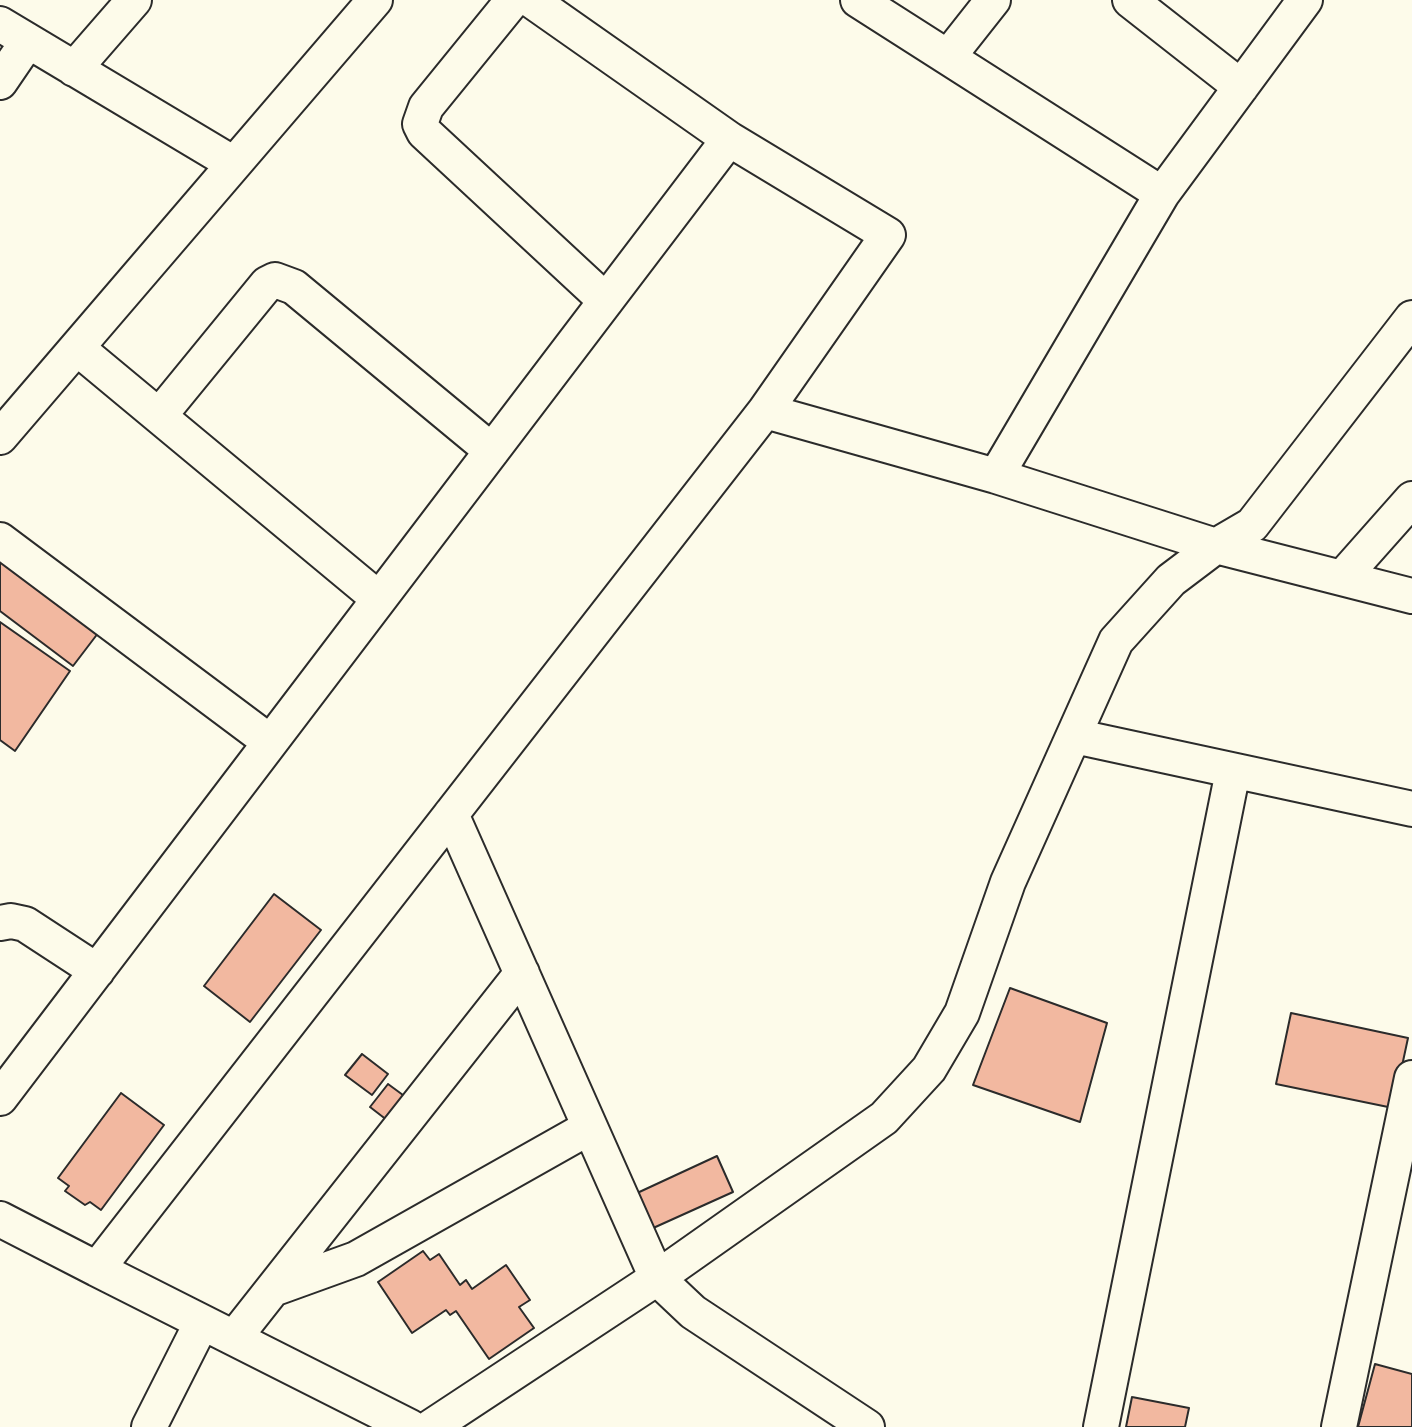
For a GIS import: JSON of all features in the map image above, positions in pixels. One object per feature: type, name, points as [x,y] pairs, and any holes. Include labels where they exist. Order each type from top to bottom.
[{"type":"street","points":[[74,69],[134,0]]},
{"type":"street","points":[[0,437],[375,0]]},
{"type":"street","points":[[513,0],[426,107],[420,124],[424,132],[606,301]]},
{"type":"street","points":[[97,1269],[765,411],[888,235],[729,139],[531,0]]},
{"type":"street","points":[[858,0],[1162,194]]},
{"type":"street","points":[[948,57],[993,0]]},
{"type":"street","points":[[1130,0],[1241,87]]},
{"type":"street","points":[[996,476],[1162,194],[1305,0]]},
{"type":"street","points":[[0,82],[14,33],[234,164]]},
{"type":"street","points":[[0,1098],[729,139]]},
{"type":"street","points":[[159,416],[267,284],[275,280],[294,287],[492,451]]},
{"type":"street","points":[[431,1427],[657,1278],[884,1118],[929,1069],[962,1013],[1008,882],[1116,641],[1171,580],[1216,546],[1252,525],[1412,318]]},
{"type":"street","points":[[77,348],[379,599]]},
{"type":"street","points":[[765,411],[996,476],[1216,546],[1412,596]]},
{"type":"street","points":[[1342,578],[1412,499]]},
{"type":"street","points":[[0,540],[270,742]]},
{"type":"street","points":[[1074,736],[1412,809]]},
{"type":"street","points":[[1101,1427],[1233,771]]},
{"type":"street","points":[[451,814],[657,1278],[693,1312],[867,1427]]},
{"type":"street","points":[[0,923],[11,921],[25,924],[97,971]]},
{"type":"street","points":[[234,1338],[522,973]]},
{"type":"street","points":[[1339,1427],[1412,1078]]},
{"type":"street","points":[[273,1289],[356,1259],[590,1127]]},
{"type":"street","points":[[0,1219],[410,1427]]},
{"type":"street","points":[[149,1427],[202,1322]]},
{"type":"building","points":[[0,543],[105,624],[73,666],[0,611]]},
{"type":"building","points":[[0,622],[70,671],[15,751],[0,740]]},
{"type":"building","points":[[274,894],[321,930],[250,1022],[204,986]]},
{"type":"building","points":[[1010,988],[1107,1023],[1080,1122],[973,1085]]},
{"type":"building","points":[[1291,1013],[1408,1038],[1393,1108],[1276,1084]]},
{"type":"building","points":[[362,1054],[388,1074],[372,1095],[345,1075]]},
{"type":"building","points":[[388,1084],[407,1098],[392,1124],[370,1107]]},
{"type":"building","points":[[121,1093],[164,1125],[101,1210],[90,1202],[85,1205],[65,1191],[69,1186],[58,1178]]},
{"type":"building","points":[[717,1156],[733,1192],[651,1229],[635,1194]]},
{"type":"building","points":[[423,1251],[430,1260],[439,1254],[460,1285],[466,1280],[472,1289],[506,1265],[530,1300],[519,1307],[534,1328],[489,1359],[456,1311],[450,1315],[446,1310],[412,1333],[378,1282]]},
{"type":"building","points":[[1375,1364],[1412,1374],[1412,1427],[1358,1427]]},
{"type":"building","points":[[1132,1397],[1189,1408],[1185,1427],[1126,1427]]}]
